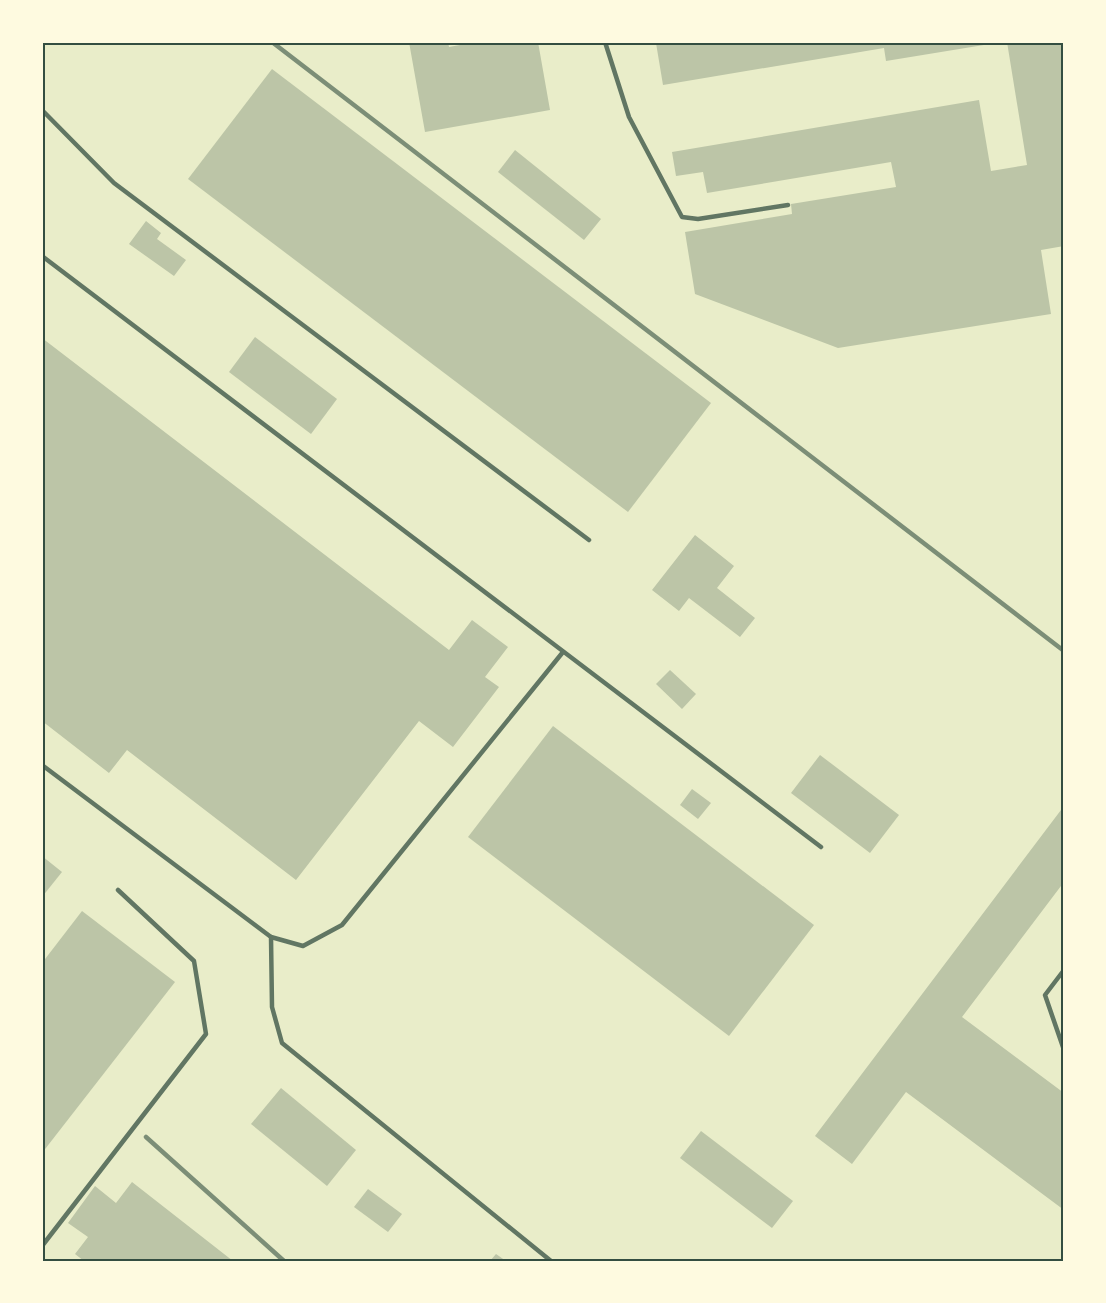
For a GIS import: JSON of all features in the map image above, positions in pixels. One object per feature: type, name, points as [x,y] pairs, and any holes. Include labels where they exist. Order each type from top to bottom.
[{"type":"lane","points":[[604,42],[629,117],[682,217],[698,219],[788,204]]},
{"type":"lane","points":[[42,110],[114,183],[589,540]]},
{"type":"lane","points":[[42,256],[821,847]]},
{"type":"lane","points":[[42,765],[271,937],[303,946],[342,924],[563,652]]},
{"type":"lane","points":[[42,1246],[206,1034],[194,961],[118,890]]},
{"type":"lane","points":[[271,937],[272,1007],[282,1043],[551,1261]]},
{"type":"lane","points":[[1064,970],[1045,995],[1064,1050]]},
{"type":"building","points":[[409,42],[448,42],[449,47],[476,42],[538,42],[550,110],[425,132]]},
{"type":"building","points":[[1007,42],[1064,42],[1064,246],[1041,250],[1051,314],[838,348],[695,294],[685,232],[792,214],[791,204],[896,187],[891,162],[707,193],[703,172],[676,176],[672,152],[979,100],[991,171],[1027,165]]},
{"type":"building","points":[[656,43],[996,43],[886,61],[884,48],[663,85]]},
{"type":"building","points":[[272,69],[711,403],[628,512],[188,179]]},
{"type":"building","points":[[515,150],[601,219],[584,240],[498,172]]},
{"type":"building","points":[[146,221],[161,233],[157,239],[186,260],[174,276],[129,244]]},
{"type":"building","points":[[255,337],[337,399],[311,434],[229,372]]},
{"type":"building","points":[[42,338],[449,650],[472,620],[508,647],[485,677],[499,687],[453,747],[419,721],[296,880],[127,750],[109,773],[42,721]]},
{"type":"building","points":[[695,535],[734,566],[717,588],[755,618],[740,637],[689,598],[679,611],[652,590]]},
{"type":"building","points":[[670,670],[696,694],[682,709],[656,684]]},
{"type":"building","points":[[553,726],[814,925],[729,1036],[468,837]]},
{"type":"building","points":[[820,755],[899,815],[870,853],[791,793]]},
{"type":"building","points":[[692,789],[711,803],[698,819],[680,805]]},
{"type":"building","points":[[1064,806],[1064,882],[962,1017],[1064,1093],[1064,1210],[906,1092],[852,1164],[815,1136]]},
{"type":"building","points":[[42,856],[62,872],[42,897]]},
{"type":"building","points":[[82,911],[175,982],[42,1153],[42,963]]},
{"type":"building","points":[[281,1088],[356,1150],[327,1186],[251,1124]]},
{"type":"building","points":[[701,1131],[793,1201],[772,1228],[680,1158]]},
{"type":"building","points":[[132,1182],[233,1261],[84,1261],[75,1254],[88,1237],[68,1223],[95,1186],[116,1203]]},
{"type":"building","points":[[368,1189],[402,1214],[388,1232],[354,1207]]},
{"type":"building","points":[[496,1254],[506,1261],[490,1261]]},
{"type":"railway","points":[[272,42],[1064,651]]},
{"type":"railway","points":[[146,1137],[284,1261]]}]
